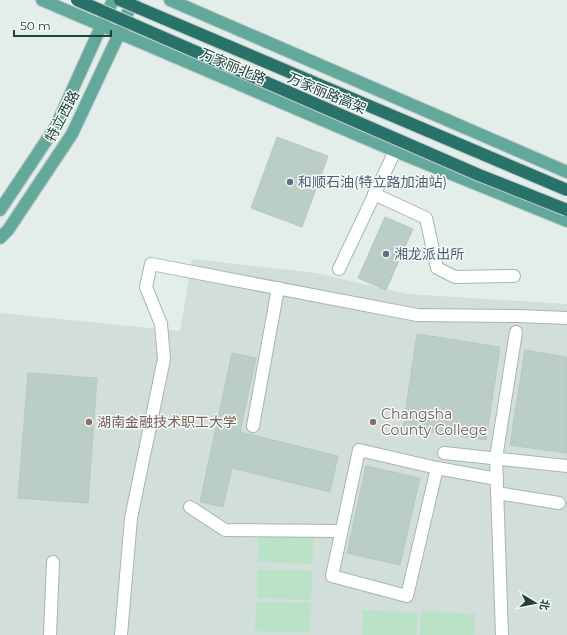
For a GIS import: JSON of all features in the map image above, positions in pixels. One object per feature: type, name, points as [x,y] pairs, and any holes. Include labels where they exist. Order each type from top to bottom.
[{"type":"highway","name":"万家丽路高架","points":[[77,0],[472,172],[567,210]]},
{"type":"highway","name":"万家丽路高架","points":[[120,0],[567,190]]},
{"type":"main road","name":"万家丽北路","points":[[42,0],[395,151],[567,221]]},
{"type":"main road","name":"特立西路","points":[[0,210],[56,126],[113,0]]},
{"type":"main road","name":"特立西路","points":[[0,238],[8,230],[72,134],[119,34],[133,0]]},
{"type":"main road","points":[[170,0],[185,3],[567,172]]},
{"type":"lane","points":[[339,269],[395,151]]},
{"type":"lane","points":[[374,194],[426,218],[437,268],[455,277],[514,276]]},
{"type":"lane","points":[[120,635],[131,518],[164,359],[161,324],[146,287],[151,264],[417,315],[567,318]]},
{"type":"lane","points":[[253,426],[278,288]]},
{"type":"lane","points":[[502,635],[496,458],[516,332]]},
{"type":"lane","points":[[437,468],[407,596],[332,576],[359,450],[437,468],[497,479]]},
{"type":"lane","points":[[444,454],[567,466]]},
{"type":"lane","points":[[497,493],[559,502]]},
{"type":"lane","points":[[190,507],[225,530],[341,530]]},
{"type":"lane","points":[[50,635],[53,562]]},
{"type":"shaded area","name":"Changsha County College","points":[[192,259],[316,273],[407,294],[567,304],[567,635],[0,635],[0,313],[180,331]]},
{"type":"green space","points":[[259,533],[313,535],[313,564],[258,562]]},
{"type":"green space","points":[[257,569],[312,571],[311,600],[257,598]]},
{"type":"green space","points":[[256,602],[311,603],[310,632],[255,631]]},
{"type":"green space","points":[[363,610],[417,613],[416,635],[362,635]]},
{"type":"green space","points":[[421,611],[475,614],[474,635],[420,635]]},
{"type":"building","name":"和顺石油(特立路加油站)","points":[[277,137],[328,156],[302,227],[251,208]]},
{"type":"building","name":"湘龙派出所","points":[[385,217],[413,229],[386,290],[358,278]]},
{"type":"building","points":[[417,334],[500,347],[486,440],[403,428]]},
{"type":"building","points":[[525,350],[567,357],[567,453],[510,445]]},
{"type":"building","points":[[232,353],[256,358],[240,432],[338,456],[330,492],[232,468],[223,507],[200,502]]},
{"type":"building","points":[[28,373],[97,378],[88,503],[18,498]]},
{"type":"building","points":[[366,466],[420,478],[400,565],[347,553]]},
{"type":"place","name":"和顺石油(特立路加油站)","points":[[290,182]]},
{"type":"place","name":"湘龙派出所","points":[[386,254]]},
{"type":"place","name":"湖南金融技术职工大学","points":[[89,422]]},
{"type":"place","name":"Changsha County College","points":[[373,422]]}]
